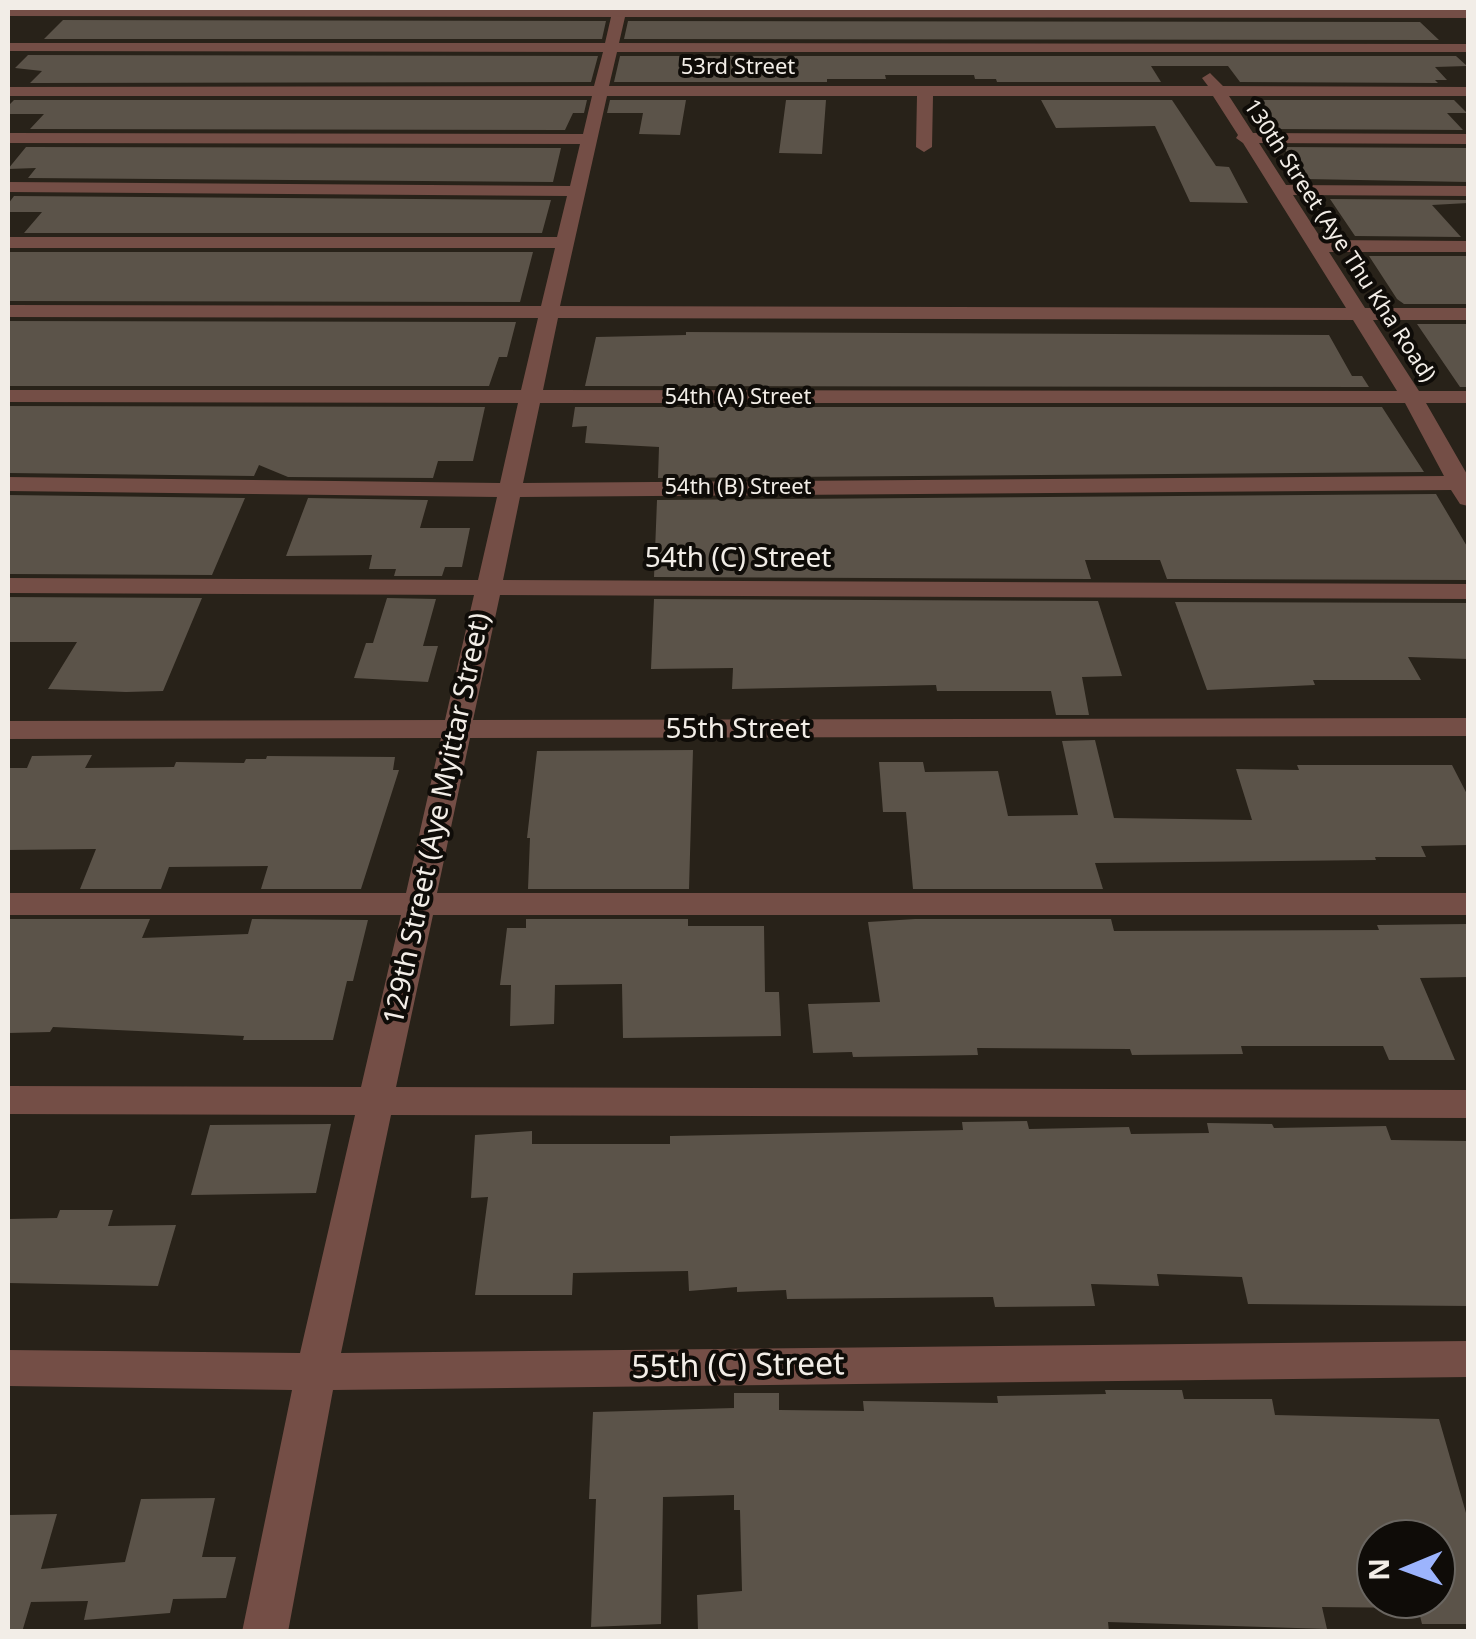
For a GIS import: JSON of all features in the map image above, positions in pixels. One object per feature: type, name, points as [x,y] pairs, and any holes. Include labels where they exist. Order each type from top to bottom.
[{"type":"street","points":[[8,12],[619,9],[1468,14]]},
{"type":"street","name":"129th Street (Aye Myittar Street)","points":[[265,1632],[316,1372],[619,9]]},
{"type":"street","points":[[8,45],[43,10]]},
{"type":"street","name":"130th Street (Aye Thu Kha Road)","points":[[1168,10],[1244,138],[1412,397],[1466,489]]},
{"type":"street","points":[[8,45],[1468,48]]},
{"type":"street","name":"53rd Street","points":[[8,90],[1468,91]]},
{"type":"street","points":[[924,146],[925,91]]},
{"type":"street","points":[[8,138],[592,139]]},
{"type":"street","points":[[1244,138],[1468,139]]},
{"type":"street","points":[[8,187],[579,191]]},
{"type":"street","points":[[1280,190],[1468,191]]},
{"type":"street","points":[[8,242],[567,243]]},
{"type":"street","points":[[1314,246],[1468,246]]},
{"type":"street","points":[[8,310],[1468,314]]},
{"type":"street","name":"54th (A) Street","points":[[8,396],[1468,397]]},
{"type":"street","name":"54th (B) Street","points":[[8,484],[510,490],[1466,489]]},
{"type":"street","name":"54th (C) Street","points":[[8,585],[1468,592]]},
{"type":"street","name":"55th Street","points":[[8,730],[1468,728]]},
{"type":"street","points":[[8,904],[1468,904]]},
{"type":"street","points":[[8,1100],[1468,1104]]},
{"type":"street","name":"55th (C) Street","points":[[8,1368],[316,1372],[1468,1359]]},
{"type":"building","points":[[63,20],[606,21],[602,39],[44,39]]},
{"type":"building","points":[[628,21],[1420,22],[1439,40],[624,39]]},
{"type":"building","points":[[28,55],[598,56],[591,82],[30,83],[42,71],[15,68]]},
{"type":"building","points":[[620,56],[1456,56],[1467,66],[1435,67],[1447,80],[1435,80],[1438,83],[1240,82],[1228,66],[1151,66],[1161,82],[997,82],[975,79],[974,75],[885,75],[886,79],[827,82],[614,82]]},
{"type":"building","points":[[14,100],[587,100],[584,113],[573,113],[565,130],[30,129],[44,114],[8,114],[8,106]]},
{"type":"building","points":[[610,100],[686,100],[680,135],[639,134],[643,113],[607,113]]},
{"type":"building","points":[[786,100],[826,100],[822,154],[779,153]]},
{"type":"building","points":[[1041,100],[1172,100],[1216,166],[1229,167],[1248,203],[1190,202],[1155,126],[1056,128]]},
{"type":"building","points":[[1253,100],[1454,100],[1467,113],[1447,113],[1463,130],[1272,129]]},
{"type":"building","points":[[26,147],[561,148],[553,182],[28,178],[36,168],[8,169]]},
{"type":"building","points":[[1283,147],[1468,148],[1468,182],[1304,179]]},
{"type":"building","points":[[14,196],[551,200],[542,233],[24,233],[42,212],[8,212]]},
{"type":"building","points":[[1330,199],[1468,203],[1432,205],[1461,237],[1355,236]]},
{"type":"building","points":[[8,252],[533,252],[520,302],[8,301]]},
{"type":"building","points":[[1369,256],[1468,256],[1468,304],[1404,304]]},
{"type":"building","points":[[8,321],[516,322],[507,357],[499,357],[489,386],[8,386]]},
{"type":"building","points":[[1417,324],[1468,324],[1468,387],[1460,387]]},
{"type":"building","points":[[686,332],[1329,335],[1352,376],[1362,376],[1369,387],[585,386],[596,337]]},
{"type":"building","points":[[8,406],[485,407],[473,461],[438,461],[433,478],[288,477],[259,465],[254,476],[8,473]]},
{"type":"building","points":[[575,407],[1382,407],[1424,472],[658,478],[659,447],[585,443],[587,426],[572,427]]},
{"type":"building","points":[[1436,494],[1468,548],[1468,580],[1167,579],[1160,560],[1085,560],[1091,579],[654,577],[657,500]]},
{"type":"building","points":[[8,495],[245,498],[212,575],[8,574]]},
{"type":"building","points":[[308,498],[428,500],[420,528],[470,528],[462,567],[445,567],[442,576],[394,576],[396,569],[369,569],[372,555],[286,556]]},
{"type":"building","points":[[8,597],[202,598],[163,691],[126,692],[48,689],[77,642],[8,642]]},
{"type":"building","points":[[387,598],[436,599],[423,646],[438,646],[428,682],[354,678],[366,643],[373,643]]},
{"type":"building","points":[[654,599],[1098,601],[1122,676],[1082,677],[1089,715],[1056,715],[1051,691],[937,691],[936,685],[732,689],[733,668],[651,669]]},
{"type":"building","points":[[1175,602],[1468,603],[1468,659],[1408,657],[1421,680],[1313,680],[1315,685],[1207,690]]},
{"type":"building","points":[[1095,740],[1114,818],[1252,820],[1236,769],[1452,765],[1468,796],[1468,845],[1421,846],[1426,857],[1375,857],[1376,860],[1095,863],[1103,889],[913,889],[906,812],[883,812],[879,762],[923,762],[925,772],[998,771],[1008,816],[1078,815],[1062,741]]},
{"type":"building","points":[[693,750],[689,889],[528,889],[527,838],[537,751]]},
{"type":"building","points":[[92,755],[85,768],[174,767],[176,762],[244,763],[246,759],[267,756],[395,757],[393,770],[399,770],[361,889],[261,889],[268,866],[169,867],[161,889],[80,889],[96,849],[8,850],[8,768],[27,768],[32,756]]},
{"type":"building","points":[[8,919],[150,919],[142,938],[248,934],[252,919],[368,920],[353,981],[347,981],[333,1040],[243,1040],[244,1036],[53,1027],[50,1032],[8,1033]]},
{"type":"building","points":[[526,919],[688,919],[688,926],[764,926],[765,992],[779,992],[781,1036],[623,1038],[622,984],[555,985],[554,1024],[510,1026],[511,985],[500,985],[507,928],[526,928]]},
{"type":"building","points":[[1111,919],[1114,931],[1379,930],[1377,925],[1468,924],[1468,977],[1420,978],[1455,1060],[1389,1060],[1383,1046],[1241,1046],[1243,1054],[1132,1055],[1130,1049],[977,1048],[978,1055],[853,1057],[852,1052],[813,1053],[808,1004],[880,1002],[868,922]]},
{"type":"building","points":[[1027,1121],[1029,1129],[1129,1127],[1131,1134],[1209,1133],[1207,1123],[1272,1124],[1274,1128],[1386,1126],[1391,1140],[1468,1141],[1468,1306],[1248,1304],[1242,1277],[1157,1274],[1159,1286],[1091,1284],[1095,1306],[995,1307],[993,1297],[787,1299],[786,1290],[737,1292],[737,1287],[689,1291],[688,1271],[573,1273],[572,1295],[475,1295],[488,1197],[471,1198],[475,1135],[532,1131],[532,1144],[670,1144],[670,1136],[963,1130],[962,1122]]},
{"type":"building","points":[[331,1124],[316,1193],[191,1195],[210,1125]]},
{"type":"building","points":[[60,1210],[113,1210],[108,1226],[176,1225],[158,1286],[8,1283],[8,1219],[57,1218]]},
{"type":"building","points":[[1182,1390],[1184,1399],[1272,1399],[1275,1415],[1439,1419],[1468,1520],[1468,1624],[1422,1624],[1421,1619],[1456,1619],[1456,1519],[1356,1519],[1356,1607],[1322,1607],[1327,1629],[1108,1622],[1109,1632],[698,1632],[697,1595],[742,1591],[740,1510],[734,1510],[734,1495],[663,1497],[661,1624],[591,1627],[596,1499],[589,1499],[593,1412],[734,1408],[734,1393],[779,1393],[779,1410],[864,1411],[863,1401],[998,1403],[997,1396]]},
{"type":"building","points":[[215,1498],[202,1557],[236,1557],[226,1598],[173,1599],[170,1613],[84,1620],[88,1601],[31,1602],[22,1632],[8,1632],[8,1515],[57,1514],[41,1569],[125,1562],[141,1499]]}]
